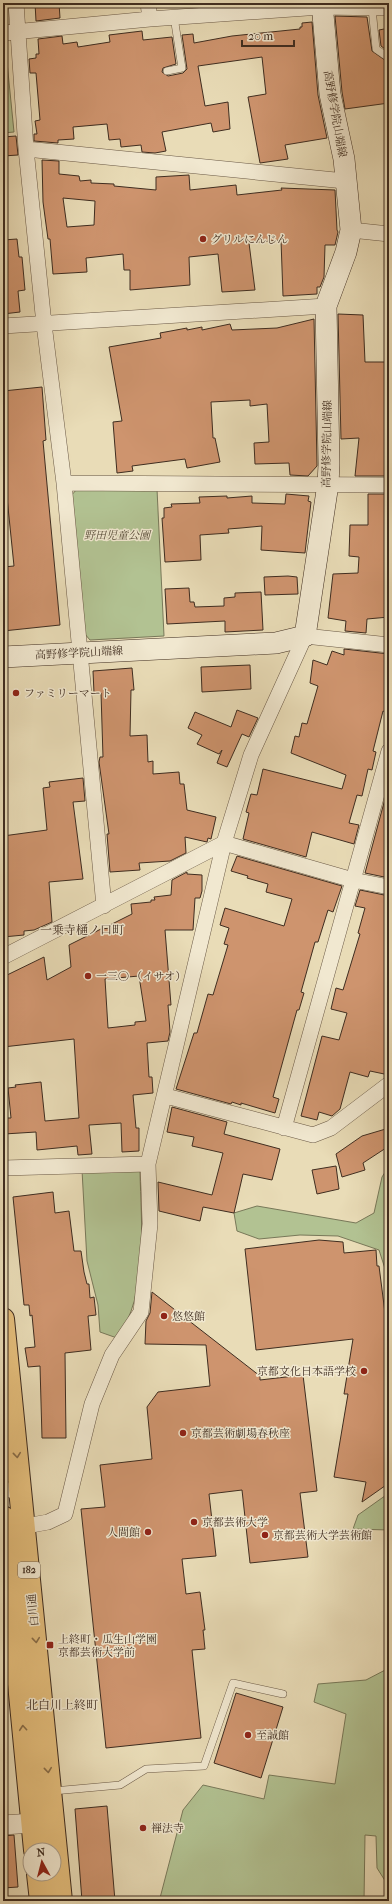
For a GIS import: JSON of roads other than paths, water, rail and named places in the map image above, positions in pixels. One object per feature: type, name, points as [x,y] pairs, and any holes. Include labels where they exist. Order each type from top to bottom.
[{"type":"main road","name":"高野修学院山端線","points":[[3,657],[276,643],[304,636],[328,484],[329,464],[326,306],[346,252],[351,230],[344,159],[330,94],[321,5]]},
{"type":"main road","name":"白川通","points":[[3,1319],[12,1490],[11,1524],[43,1822],[61,1901]]},
{"type":"main road","name":"白川通","points":[[11,1524],[50,1791],[37,1842]]},
{"type":"main road","points":[[39,1882],[40,1901]]},
{"type":"street","points":[[16,3],[10,32],[26,149],[44,324],[64,483],[104,906]]},
{"type":"street","points":[[148,3],[150,19]]},
{"type":"street","points":[[10,32],[174,17],[203,9],[321,5],[389,8]]},
{"type":"street","points":[[26,149],[345,181]]},
{"type":"street","points":[[351,230],[389,234]]},
{"type":"street","points":[[3,326],[326,306]]},
{"type":"street","points":[[64,483],[389,485]]},
{"type":"street","points":[[11,1524],[48,1522],[65,1514],[92,1404],[112,1355],[141,1312],[150,1224],[148,1164],[166,1096],[224,844],[251,755],[304,636],[389,645]]},
{"type":"street","points":[[284,1128],[389,751]]},
{"type":"street","points":[[3,957],[224,844],[353,880],[389,887]]},
{"type":"street","points":[[166,1096],[313,1135],[331,1128],[389,1084]]},
{"type":"street","points":[[3,1168],[148,1164]]},
{"type":"street","points":[[3,1825],[43,1822]]},
{"type":"lane","points":[[372,8],[376,49],[389,58]]},
{"type":"lane","points":[[167,70],[182,68],[174,17]]},
{"type":"lane","points":[[50,1791],[120,1785],[146,1769],[204,1766],[233,1683],[283,1694]]},
{"type":"place","name":"グリルにんじん","points":[[203,239]]},
{"type":"place","name":"ファミリーマート","points":[[16,693]]},
{"type":"place","name":"一三〇 （イサオ）","points":[[88,976]]},
{"type":"place","name":"悠悠館","points":[[164,1316]]},
{"type":"place","name":"京都文化日本語学校","points":[[364,1371]]},
{"type":"place","name":"京都芸術劇場春秋座","points":[[183,1433]]},
{"type":"place","name":"京都芸術大学","points":[[194,1522]]},
{"type":"place","name":"人間館","points":[[148,1532]]},
{"type":"place","name":"京都芸術大学芸術館","points":[[265,1535]]},
{"type":"place","name":"上終町・瓜生山学園 京都芸術大学前","points":[[50,1645]]},
{"type":"place","name":"至誠館","points":[[248,1735]]},
{"type":"place","name":"禅法寺","points":[[143,1828]]},
{"type":"district","name":"一乗寺樋ノ口町","points":[[82,930]]},
{"type":"district","name":"北白川上終町","points":[[62,1705]]},
{"type":"park label","name":"野田児童公園","points":[[117,535]]}]
